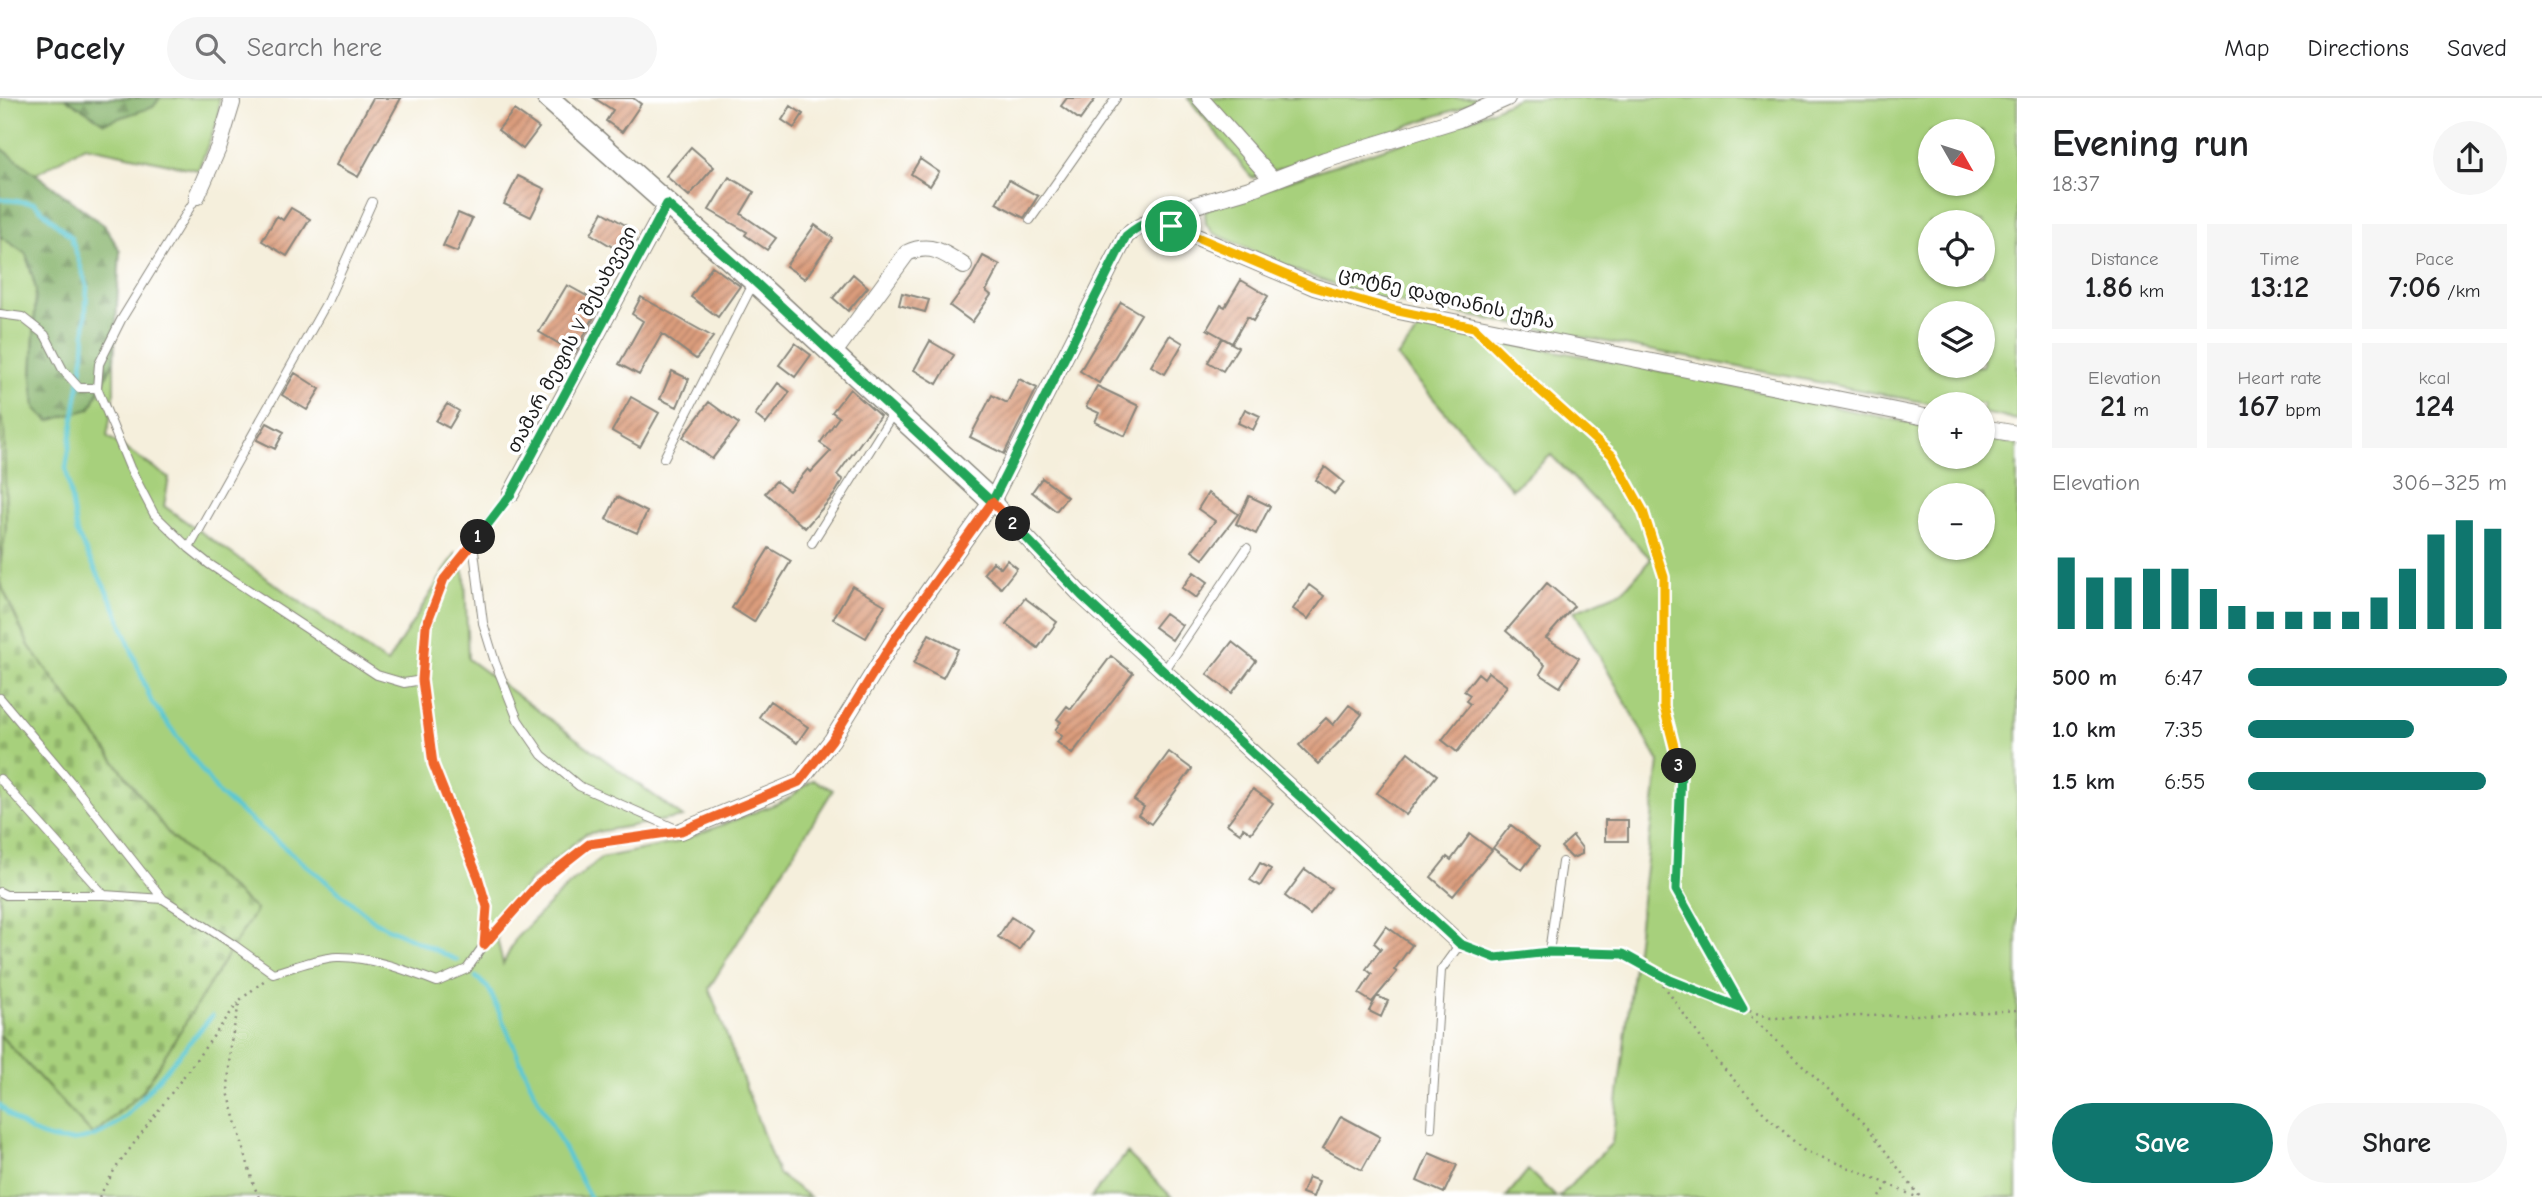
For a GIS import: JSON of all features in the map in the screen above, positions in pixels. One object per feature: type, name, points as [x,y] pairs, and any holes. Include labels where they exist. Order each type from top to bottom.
[{"type":"street","points":[[197,196],[219,146],[232,103],[231,98]]},
{"type":"street","points":[[548,98],[833,354],[992,502],[1082,596],[1460,944]]},
{"type":"street","points":[[1200,98],[1273,180]]},
{"type":"street","points":[[1171,226],[1175,218],[1189,207],[1325,160],[1459,119],[1507,98]]},
{"type":"street","name":"თამარ მეფის V შესახვევი","points":[[511,494],[667,204]]},
{"type":"street","name":"ცოტნე დადიანის ქუჩა","points":[[681,831],[799,782],[832,740],[895,638],[992,502],[1126,236],[1141,224],[1155,221],[1171,226],[1314,287],[1394,310],[1918,416]]},
{"type":"street","points":[[833,354],[907,253],[918,248],[937,249],[964,266]]},
{"type":"street","points":[[1995,430],[2017,434]]},
{"type":"lane","points":[[1030,220],[1116,98]]},
{"type":"lane","points":[[197,196],[121,320],[99,364],[97,388],[130,468],[154,514],[188,548],[377,675],[404,683],[422,680]]},
{"type":"lane","points":[[188,548],[327,302],[372,202]]},
{"type":"lane","points":[[664,458],[754,281]]},
{"type":"lane","points":[[0,314],[22,317],[45,335],[63,370],[79,388],[97,388]]},
{"type":"lane","points":[[812,543],[894,412]]},
{"type":"lane","points":[[484,945],[487,907],[478,877],[433,764],[422,680],[426,626],[444,579],[511,494]]},
{"type":"lane","points":[[473,543],[483,623],[495,662],[518,720],[542,755],[579,786],[681,831]]},
{"type":"lane","points":[[1164,671],[1247,548]]},
{"type":"lane","points":[[0,698],[70,781],[163,900],[273,973],[337,957],[376,962],[437,982],[467,969],[484,945],[538,884],[589,844],[681,831]]},
{"type":"lane","points":[[0,779],[104,895]]},
{"type":"lane","points":[[1431,1128],[1441,971],[1460,944],[1496,958],[1549,952],[1562,862]]},
{"type":"lane","points":[[0,892],[6,895],[104,895],[163,900]]},
{"type":"path","points":[[1474,327],[1612,455],[1643,511],[1664,577],[1664,707],[1681,773],[1676,890],[1743,1009],[1865,1124],[1918,1197]]},
{"type":"path","points":[[1549,952],[1623,954],[1670,980],[1771,1018],[1961,1014],[2017,1010]]},
{"type":"path","points":[[1653,971],[1717,1062],[1802,1150],[1918,1197]]},
{"type":"path","points":[[99,1197],[115,1169],[240,1000],[273,973]]},
{"type":"path","points":[[240,1000],[230,1046],[228,1092],[259,1197]]},
{"type":"path","points":[[1880,1197],[1888,1184]]},
{"type":"green space","points":[[0,98],[66,98],[70,102],[153,107],[160,98],[219,98],[219,117],[198,170],[85,146],[34,175],[0,147]]},
{"type":"green space","points":[[66,98],[160,98],[153,107],[104,123]]},
{"type":"green space","points":[[1188,98],[1482,98],[1457,109],[1252,178]]},
{"type":"green space","points":[[1518,98],[2017,98],[2017,420],[1995,415],[1995,392],[1918,392],[1918,401],[1366,296],[1302,273],[1213,233],[1206,224],[1205,212],[1211,207],[1476,117]]},
{"type":"green space","points":[[0,147],[105,226],[120,251],[114,361],[90,409],[49,421],[35,408],[32,379],[36,289],[26,254],[0,236]]},
{"type":"green space","points":[[0,236],[26,254],[36,289],[32,379],[90,409],[114,361],[114,397],[107,436],[169,478],[164,506],[387,663],[456,553],[465,575],[468,659],[683,817],[585,834],[531,880],[494,925],[503,964],[516,938],[558,895],[601,858],[675,843],[786,800],[813,780],[833,790],[709,988],[778,1174],[810,1197],[0,1197],[0,1035],[93,1135],[234,945],[256,910],[171,837],[29,646],[0,583],[6,528],[4,427],[0,415]]},
{"type":"green space","points":[[1422,326],[1652,369],[1918,424],[1918,469],[1995,469],[1995,440],[2017,444],[2017,1197],[1559,1197],[1612,1143],[1659,762],[1574,611],[1623,591],[1651,559],[1551,455],[1512,489],[1397,357]]},
{"type":"green space","points":[[0,415],[4,427],[6,528],[0,564]]},
{"type":"green space","points":[[0,583],[29,646],[171,837],[256,910],[142,1092],[93,1135],[0,1035]]},
{"type":"green space","points":[[1127,1153],[1172,1197],[1091,1197]]},
{"type":"green space","points":[[1528,1170],[1556,1197],[1506,1197]]},
{"type":"building","points":[[373,98],[401,98],[358,177],[336,165]]},
{"type":"building","points":[[594,98],[633,98],[641,104],[622,132],[606,121],[613,110]]},
{"type":"building","points":[[1067,98],[1096,98],[1080,120],[1061,106]]},
{"type":"building","points":[[791,106],[803,114],[794,128],[782,120]]},
{"type":"building","points":[[514,110],[539,128],[523,149],[498,130]]},
{"type":"building","points":[[691,147],[714,167],[689,196],[666,176]]},
{"type":"building","points":[[920,159],[939,172],[930,186],[911,174]]},
{"type":"building","points":[[518,176],[545,189],[531,217],[504,204]]},
{"type":"building","points":[[729,177],[754,192],[741,214],[776,238],[767,250],[745,235],[747,232],[709,210]]},
{"type":"building","points":[[1009,180],[1038,196],[1024,218],[996,203]]},
{"type":"building","points":[[291,208],[310,219],[287,256],[262,241],[277,216],[283,220]]},
{"type":"building","points":[[603,212],[634,230],[621,252],[591,234]]},
{"type":"building","points":[[458,213],[472,219],[457,252],[443,246]]},
{"type":"building","points":[[815,225],[833,238],[805,279],[786,266]]},
{"type":"building","points":[[983,256],[1000,265],[986,291],[991,295],[972,322],[950,306],[971,278]]},
{"type":"building","points":[[712,266],[740,286],[718,317],[691,297]]},
{"type":"building","points":[[853,274],[868,287],[848,311],[833,298]]},
{"type":"building","points":[[1241,280],[1268,296],[1253,321],[1247,317],[1232,343],[1207,329],[1221,305],[1225,307]]},
{"type":"building","points":[[567,285],[592,299],[585,312],[594,317],[575,353],[539,332]]},
{"type":"building","points":[[902,293],[929,300],[925,312],[899,305]]},
{"type":"building","points":[[641,297],[713,337],[696,359],[662,334],[639,375],[619,364],[643,321],[632,314]]},
{"type":"building","points":[[1121,302],[1141,314],[1099,383],[1080,371]]},
{"type":"building","points":[[1170,335],[1183,343],[1165,374],[1151,366]]},
{"type":"building","points":[[1222,338],[1238,347],[1223,371],[1208,362]]},
{"type":"building","points":[[930,341],[954,355],[937,384],[914,370]]},
{"type":"building","points":[[795,343],[811,355],[795,377],[779,365]]},
{"type":"building","points":[[672,371],[689,379],[677,407],[660,399]]},
{"type":"building","points":[[295,373],[320,389],[307,410],[282,395]]},
{"type":"building","points":[[1019,379],[1037,388],[1004,454],[970,437],[992,395],[1007,403]]},
{"type":"building","points":[[778,383],[790,392],[766,424],[755,415]]},
{"type":"building","points":[[1097,386],[1139,406],[1125,436],[1095,422],[1099,413],[1086,407]]},
{"type":"building","points":[[850,389],[880,416],[837,475],[843,480],[834,495],[805,528],[765,493],[776,481],[789,491],[808,469],[811,472],[831,451],[820,443],[839,417],[832,412]]},
{"type":"building","points":[[631,397],[659,413],[640,447],[612,431]]},
{"type":"building","points":[[709,402],[739,424],[712,459],[683,437]]},
{"type":"building","points":[[447,404],[459,411],[449,428],[436,421]]},
{"type":"building","points":[[1245,409],[1260,416],[1253,430],[1238,423]]},
{"type":"building","points":[[267,423],[284,432],[275,449],[257,440]]},
{"type":"building","points":[[1325,467],[1344,482],[1334,494],[1316,480]]},
{"type":"building","points":[[1042,478],[1067,497],[1056,511],[1032,492]]},
{"type":"building","points":[[1208,493],[1238,514],[1203,559],[1192,551],[1215,521],[1198,509]]},
{"type":"building","points":[[1249,496],[1270,506],[1256,534],[1236,524]]},
{"type":"building","points":[[617,497],[647,512],[637,533],[606,519]]},
{"type":"building","points":[[769,548],[791,561],[754,622],[732,608]]},
{"type":"building","points":[[1007,560],[1017,568],[1001,588],[984,573],[993,562],[1001,568]]},
{"type":"building","points":[[1194,572],[1208,582],[1196,598],[1182,588]]},
{"type":"building","points":[[1547,583],[1574,606],[1546,638],[1579,658],[1560,687],[1540,674],[1545,665],[1506,631]]},
{"type":"building","points":[[1309,585],[1324,596],[1308,619],[1293,609]]},
{"type":"building","points":[[852,586],[885,605],[866,638],[833,619]]},
{"type":"building","points":[[1025,598],[1057,622],[1038,648],[1006,624]]},
{"type":"building","points":[[1165,613],[1182,625],[1172,640],[1154,627]]},
{"type":"building","points":[[929,634],[958,649],[943,678],[914,663]]},
{"type":"building","points":[[1232,642],[1256,661],[1232,693],[1207,674]]},
{"type":"building","points":[[1111,656],[1133,673],[1072,754],[1057,742],[1062,736],[1055,730],[1061,722],[1057,719],[1067,706],[1071,709]]},
{"type":"building","points":[[1488,672],[1507,686],[1457,752],[1442,740],[1470,704],[1466,701],[1470,695],[1464,691],[1478,673],[1484,678]]},
{"type":"building","points":[[770,701],[808,727],[797,743],[759,717]]},
{"type":"building","points":[[1349,705],[1362,714],[1318,764],[1299,745],[1326,718],[1333,725]]},
{"type":"building","points":[[1169,752],[1192,769],[1151,824],[1138,815],[1144,807],[1134,800]]},
{"type":"building","points":[[1408,752],[1437,775],[1406,815],[1377,793]]},
{"type":"building","points":[[1253,789],[1273,803],[1251,833],[1243,828],[1240,833],[1227,824]]},
{"type":"building","points":[[1605,820],[1628,820],[1628,841],[1605,841]]},
{"type":"building","points":[[1511,825],[1539,847],[1522,870],[1493,848]]},
{"type":"building","points":[[1470,834],[1492,850],[1453,896],[1431,877],[1447,857],[1451,860]]},
{"type":"building","points":[[1573,836],[1582,848],[1582,854],[1572,858],[1561,847]]},
{"type":"building","points":[[1260,863],[1271,869],[1260,886],[1250,880]]},
{"type":"building","points":[[1305,869],[1331,888],[1310,915],[1285,896]]},
{"type":"building","points":[[1011,917],[1032,930],[1019,950],[998,937]]},
{"type":"building","points":[[1386,926],[1412,945],[1394,970],[1397,972],[1372,1002],[1359,994],[1372,974],[1366,969],[1381,949],[1374,943]]},
{"type":"building","points":[[1377,996],[1388,1001],[1381,1017],[1369,1011]]},
{"type":"building","points":[[1341,1116],[1380,1137],[1362,1170],[1323,1148]]},
{"type":"building","points":[[1429,1153],[1457,1165],[1444,1193],[1417,1181]]},
{"type":"building","points":[[1308,1177],[1319,1181],[1313,1197],[1302,1193]]},
{"type":"waterway","points":[[0,199],[34,203],[71,237],[87,286],[84,353],[66,468],[77,534],[115,607],[151,701],[220,795],[377,923],[457,960]]},
{"type":"waterway","points":[[476,977],[489,989],[534,1092],[590,1197]]},
{"type":"waterway","points":[[0,1105],[14,1119],[43,1136],[59,1140],[91,1137],[128,1114],[212,1016]]},
{"type":"route","points":[[1171,226],[1155,221],[1141,224],[1126,236],[992,502],[667,204],[511,494],[444,579],[426,626],[422,680],[433,764],[478,877],[487,907],[484,945],[538,884],[589,844],[681,831],[799,782],[832,740],[895,638],[992,502],[1082,596],[1460,944],[1496,958],[1549,952],[1623,954],[1670,980],[1743,1009],[1676,890],[1681,773],[1664,707],[1664,577],[1643,511],[1612,455],[1474,327],[1394,310],[1314,287],[1171,226]]}]
